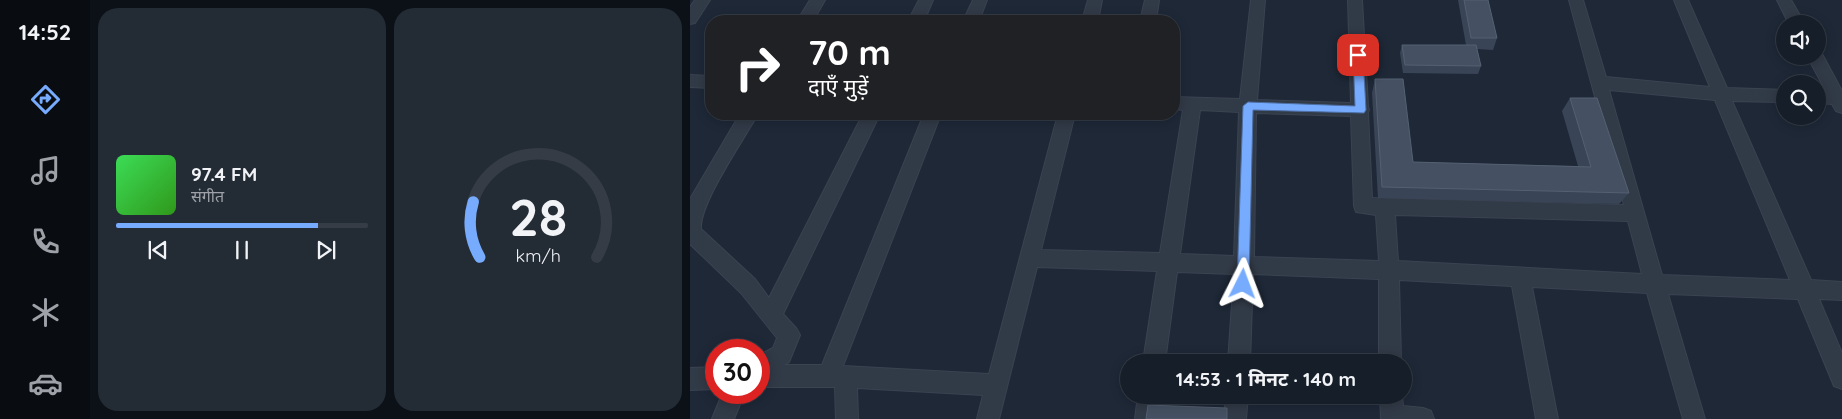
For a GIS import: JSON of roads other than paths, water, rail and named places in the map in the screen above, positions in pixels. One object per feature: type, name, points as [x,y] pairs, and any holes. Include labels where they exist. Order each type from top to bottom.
[{"type":"street","points":[[690,19],[703,0]]},
{"type":"street","points":[[809,15],[818,0]]},
{"type":"street","points":[[919,15],[926,0]]},
{"type":"street","points":[[974,15],[980,0]]},
{"type":"street","points":[[1091,15],[1095,0]]},
{"type":"street","points":[[1149,15],[1152,0]]},
{"type":"street","points":[[1239,354],[1248,106],[1258,0]]},
{"type":"street","points":[[1355,0],[1361,110],[1363,206],[1635,213]]},
{"type":"street","points":[[1576,0],[1654,284],[1694,419]]},
{"type":"street","points":[[1681,0],[1842,378]]},
{"type":"street","points":[[1784,0],[1792,15]]},
{"type":"street","points":[[1820,65],[1840,100]]},
{"type":"street","points":[[690,81],[705,82]]},
{"type":"street","points":[[1599,84],[1721,94],[1776,96]]},
{"type":"street","points":[[1826,98],[1840,100]]},
{"type":"street","points":[[1155,354],[1168,263],[1183,103],[1361,110]]},
{"type":"street","points":[[746,120],[698,202],[691,221],[691,232],[748,286],[770,316],[789,335],[781,355],[770,361]]},
{"type":"street","points":[[770,316],[868,120]]},
{"type":"street","points":[[846,419],[837,377],[931,120]]},
{"type":"street","points":[[988,419],[1064,120]]},
{"type":"street","points":[[1385,207],[1389,270],[1390,354]]},
{"type":"street","points":[[1029,258],[1244,264],[1654,284],[1842,290]]},
{"type":"street","points":[[1520,276],[1547,419]]},
{"type":"street","points":[[770,376],[837,377],[997,385]]},
{"type":"street","points":[[690,379],[705,378]]},
{"type":"street","points":[[723,419],[729,404]]},
{"type":"street","points":[[1146,419],[1148,404]]},
{"type":"street","points":[[1235,419],[1236,404]]},
{"type":"street","points":[[1391,410],[1423,419]]}]
